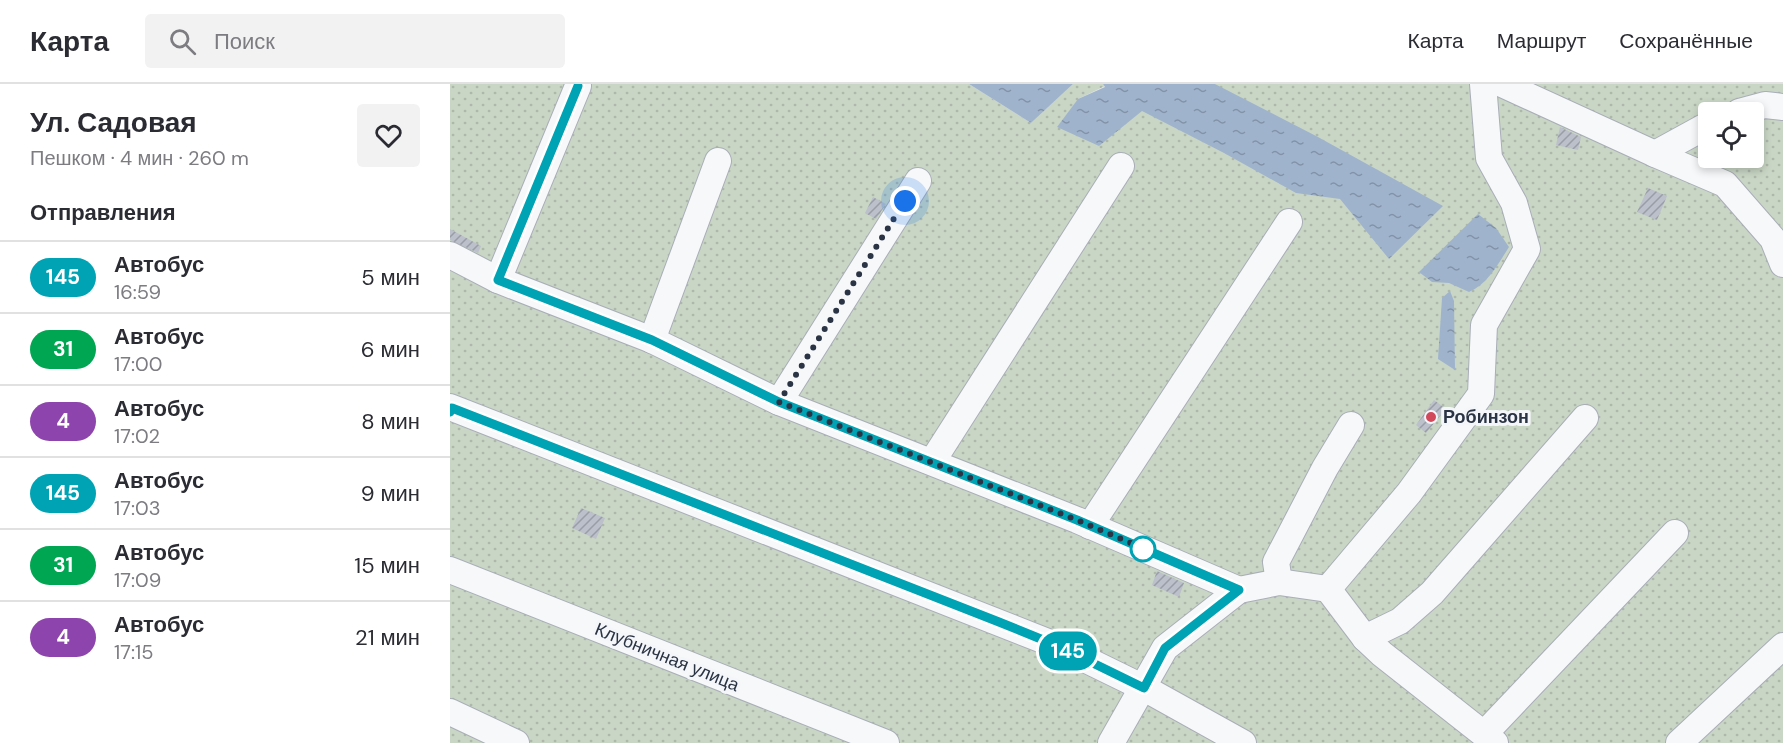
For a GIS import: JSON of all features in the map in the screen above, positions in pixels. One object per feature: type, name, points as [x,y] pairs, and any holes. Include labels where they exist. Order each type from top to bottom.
[{"type":"street","points":[[1328,589],[1409,493],[1481,394],[1484,326],[1527,249],[1514,203],[1489,158],[1483,84]]},
{"type":"street","points":[[1502,84],[1725,184],[1778,240],[1783,264]]},
{"type":"street","points":[[498,280],[578,86]]},
{"type":"street","points":[[1764,105],[1783,107]]},
{"type":"street","points":[[1655,154],[1698,130]]},
{"type":"street","points":[[652,340],[718,161]]},
{"type":"street","points":[[932,462],[1121,166]]},
{"type":"street","points":[[779,402],[918,181]]},
{"type":"street","points":[[1090,526],[1288,222]]},
{"type":"street","points":[[450,255],[498,280],[652,340],[779,402],[1090,526],[1239,590]]},
{"type":"street","points":[[451,409],[1058,646],[1144,688],[1243,743]]},
{"type":"street","points":[[1365,638],[1400,621],[1432,593],[1585,418]]},
{"type":"street","points":[[1279,582],[1275,562],[1325,468],[1351,425]]},
{"type":"street","points":[[1112,743],[1165,648],[1239,590],[1279,582],[1328,589],[1365,638],[1382,654],[1490,738],[1675,533]]},
{"type":"street","name":"Клубничная улица","points":[[450,570],[885,743]]},
{"type":"street","points":[[1679,743],[1783,646]]},
{"type":"street","points":[[450,712],[516,743]]},
{"type":"green space","points":[[450,84],[969,84],[1031,123],[1073,84],[1103,84],[1105,86],[1078,99],[1142,110],[1179,84],[1783,84],[1783,743],[450,743]]},
{"type":"water","points":[[969,84],[1073,84],[1031,123]]},
{"type":"water","points":[[1103,84],[1215,84],[1318,137],[1443,206],[1389,259],[1340,199],[1296,193],[1142,111],[1099,146],[1057,127],[1078,99],[1105,87]]},
{"type":"water","points":[[1478,214],[1496,228],[1509,247],[1497,267],[1482,284],[1469,292],[1449,283],[1432,282],[1419,272]]},
{"type":"water","points":[[1450,291],[1454,301],[1455,370],[1438,359],[1442,298]]},
{"type":"building","points":[[1560,127],[1581,137],[1578,150],[1556,145]]},
{"type":"building","points":[[1648,188],[1667,196],[1657,220],[1637,212]]},
{"type":"building","points":[[873,197],[886,204],[876,219],[865,213]]},
{"type":"building","points":[[450,229],[481,246],[478,253],[450,240]]},
{"type":"building","points":[[1434,400],[1446,409],[1426,433],[1416,425]]},
{"type":"building","points":[[581,508],[605,518],[596,539],[572,528]]},
{"type":"building","points":[[1157,571],[1184,583],[1179,597],[1152,585]]},
{"type":"bus line","name":"145","points":[[450,412],[452,408],[584,458],[999,622],[1058,646],[1144,688],[1165,648],[1239,590],[1077,520],[779,402],[652,340],[498,280],[578,86]]},
{"type":"place","name":"Робинзон","points":[[1431,417]]},
{"type":"route","points":[[905,201],[779,402],[1077,520],[1154,553],[1143,549]]}]
